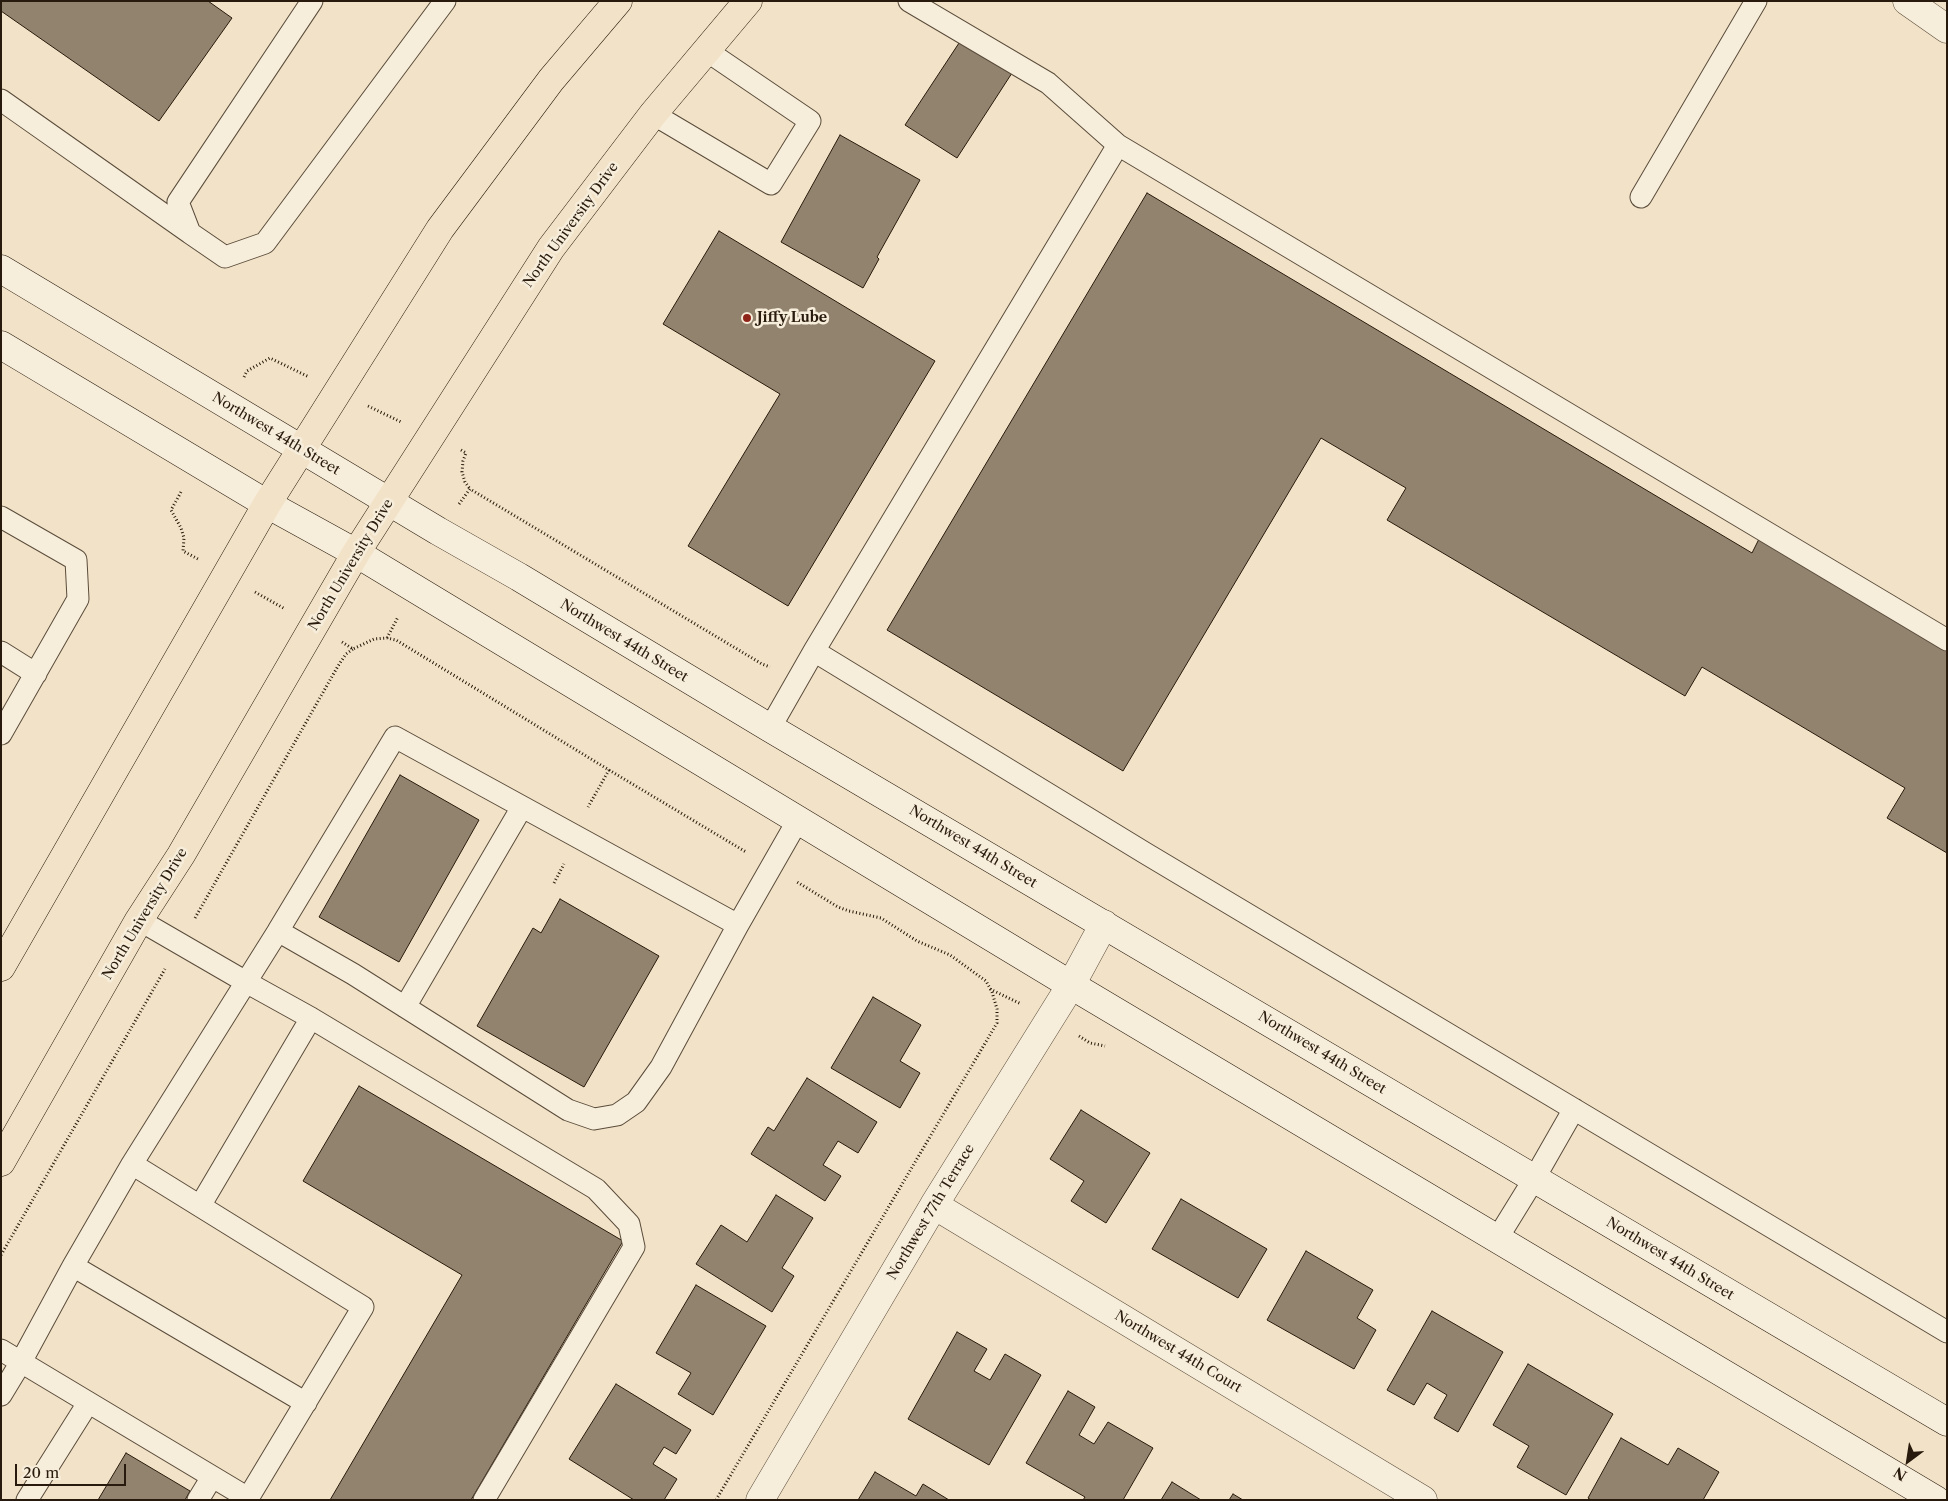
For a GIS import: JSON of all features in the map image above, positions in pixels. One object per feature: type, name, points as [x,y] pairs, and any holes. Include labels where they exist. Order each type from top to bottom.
[{"type":"main road","points":[[1,967],[268,504],[440,229],[551,80],[618,1]]},
{"type":"main road","name":"North University Drive","points":[[1,1162],[139,920],[181,855],[356,553],[551,248],[653,114],[748,1]]},
{"type":"street","points":[[1906,1],[1947,29]]},
{"type":"street","name":"Northwest 44th Street","points":[[1,269],[770,728],[1947,1422]]},
{"type":"street","points":[[1,345],[268,504],[356,553],[1071,985],[1936,1500]]},
{"type":"street","name":"Northwest 77th Terrace","points":[[760,1500],[934,1205],[1071,985],[1104,924]]},
{"type":"street","name":"Northwest 44th Court","points":[[934,1205],[1423,1500]]},
{"type":"lane","points":[[190,233],[178,202],[312,1]]},
{"type":"lane","points":[[1,100],[225,256],[265,243],[446,1]]},
{"type":"lane","points":[[909,1],[1048,83],[1118,146],[1947,640]]},
{"type":"lane","points":[[1641,197],[1756,1]]},
{"type":"lane","points":[[653,114],[772,184],[810,121],[706,51]]},
{"type":"lane","points":[[770,728],[814,651],[1118,146]]},
{"type":"lane","points":[[1,516],[76,560],[78,599],[1,734]]},
{"type":"lane","points":[[814,651],[1136,848],[1947,1332]]},
{"type":"lane","points":[[1,652],[36,674]]},
{"type":"lane","points":[[1,1395],[22,1362],[73,1266],[132,1164],[278,931],[395,737],[738,925]]},
{"type":"lane","points":[[405,1007],[522,807]]},
{"type":"lane","points":[[278,931],[405,1007],[568,1110],[594,1119],[618,1116],[636,1102],[661,1067],[738,925],[798,820]]},
{"type":"lane","points":[[139,920],[311,1018],[596,1189],[629,1224],[634,1247],[484,1500]]},
{"type":"lane","points":[[200,1206],[311,1018]]},
{"type":"lane","points":[[1497,1239],[1574,1109]]},
{"type":"lane","points":[[1,1350],[248,1499],[363,1307],[132,1164]]},
{"type":"lane","points":[[73,1266],[306,1403]]},
{"type":"lane","points":[[27,1500],[88,1403]]},
{"type":"lane","points":[[198,1500],[212,1477]]},
{"type":"path","points":[[438,531],[470,489],[762,664],[798,678]]},
{"type":"path","points":[[414,588],[387,638],[396,640],[838,907],[882,918],[917,941],[950,955],[986,981],[995,1001],[997,1023],[716,1500]]},
{"type":"path","points":[[554,884],[576,836],[582,816],[610,770]]},
{"type":"building","points":[[1,1],[208,1],[232,18],[159,121],[1,11]]},
{"type":"building","points":[[961,40],[1012,73],[957,158],[905,125]]},
{"type":"building","points":[[840,135],[920,180],[877,257],[879,259],[863,288],[781,242]]},
{"type":"building","points":[[1147,193],[1752,553],[1759,539],[1947,650],[1947,853],[1887,818],[1905,788],[1702,667],[1685,696],[1387,520],[1406,488],[1321,438],[1123,771],[887,630]]},
{"type":"building","points":[[719,231],[935,361],[788,606],[688,546],[780,394],[663,324]]},
{"type":"building","points":[[400,775],[479,820],[399,962],[319,917]]},
{"type":"building","points":[[560,899],[659,956],[584,1087],[477,1026],[533,928],[541,933]]},
{"type":"building","points":[[873,997],[921,1025],[900,1061],[920,1073],[900,1108],[831,1068]]},
{"type":"building","points":[[807,1078],[877,1122],[858,1153],[838,1141],[823,1165],[841,1176],[825,1201],[751,1154],[768,1127],[774,1131]]},
{"type":"building","points":[[359,1086],[623,1241],[471,1500],[330,1500],[462,1275],[303,1181]]},
{"type":"building","points":[[1081,1110],[1150,1153],[1106,1223],[1071,1201],[1084,1181],[1050,1159]]},
{"type":"building","points":[[776,1195],[813,1218],[782,1268],[794,1276],[772,1312],[696,1264],[721,1225],[747,1242]]},
{"type":"building","points":[[1181,1199],[1267,1249],[1238,1298],[1152,1249]]},
{"type":"building","points":[[1306,1251],[1373,1290],[1357,1318],[1376,1330],[1354,1369],[1267,1320]]},
{"type":"building","points":[[696,1285],[766,1326],[713,1415],[678,1394],[691,1373],[656,1353]]},
{"type":"building","points":[[1432,1311],[1503,1352],[1458,1432],[1434,1418],[1447,1395],[1427,1383],[1414,1405],[1387,1390]]},
{"type":"building","points":[[957,1332],[987,1349],[974,1371],[990,1380],[1005,1354],[1041,1375],[989,1465],[908,1419]]},
{"type":"building","points":[[1528,1364],[1613,1414],[1566,1495],[1517,1467],[1529,1446],[1493,1425]]},
{"type":"building","points":[[616,1384],[691,1430],[676,1454],[664,1447],[653,1464],[677,1479],[664,1500],[634,1500],[569,1459]]},
{"type":"building","points":[[1068,1391],[1095,1407],[1079,1435],[1094,1444],[1108,1422],[1153,1448],[1123,1500],[1083,1500],[1085,1497],[1026,1463]]},
{"type":"building","points":[[1621,1438],[1668,1465],[1678,1448],[1719,1472],[1703,1500],[1591,1500],[1588,1498]]},
{"type":"building","points":[[126,1453],[190,1491],[185,1500],[98,1500]]},
{"type":"building","points":[[875,1472],[916,1496],[923,1484],[949,1500],[858,1500]]},
{"type":"building","points":[[1172,1482],[1201,1500],[1161,1500]]},
{"type":"building","points":[[1233,1494],[1243,1500],[1229,1500]]},
{"type":"place","name":"Jiffy Lube","points":[[747,318]]}]
